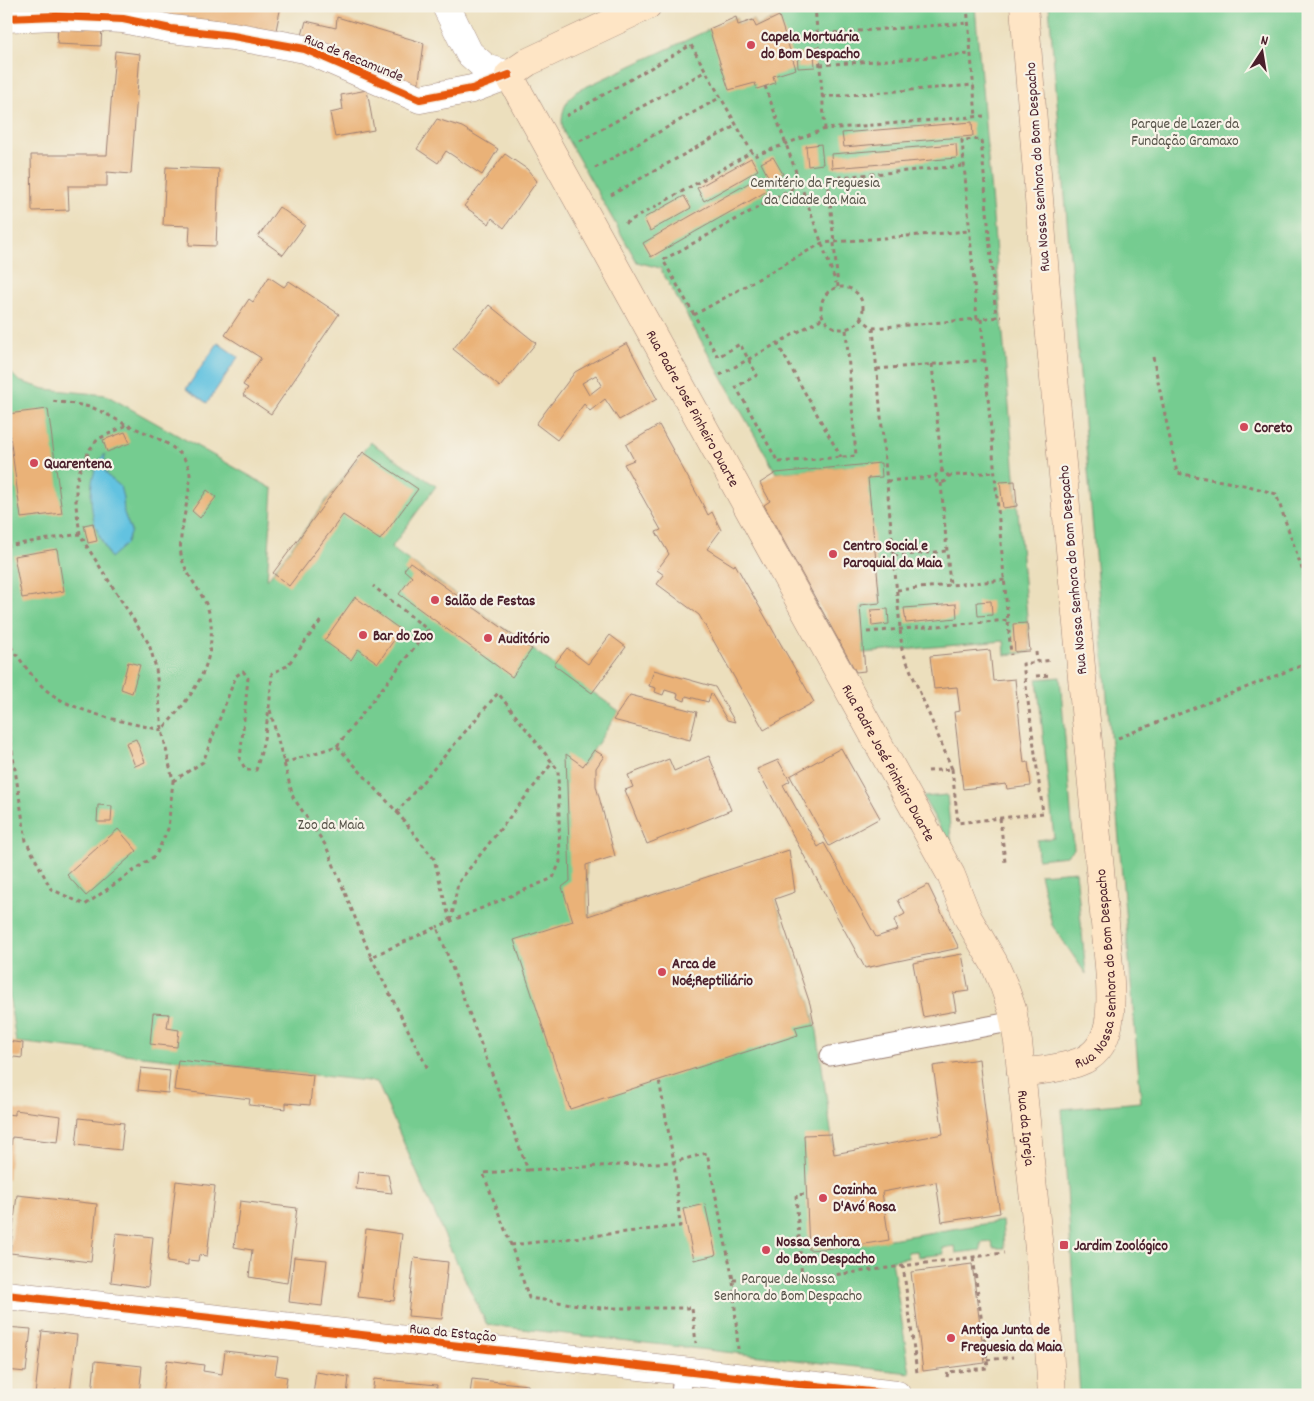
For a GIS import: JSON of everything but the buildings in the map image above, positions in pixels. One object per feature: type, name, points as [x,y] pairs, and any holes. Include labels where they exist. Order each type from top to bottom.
[{"type":"main road","points":[[509,75],[528,62],[647,6]]},
{"type":"main road","name":"Rua Nossa Senhora do Bom Despacho","points":[[1021,1073],[1080,1062],[1091,1056],[1098,1049],[1109,1025],[1111,996],[1048,304],[1024,6]]},
{"type":"main road","name":"Rua Padre José Pinheiro Duarte","points":[[509,75],[951,875]]},
{"type":"main road","name":"Rua da Igreja","points":[[951,875],[968,918],[994,962],[1015,1021],[1049,1348],[1052,1395]]},
{"type":"street","points":[[446,6],[469,53],[486,68],[509,75]]},
{"type":"street","name":"Rua de Recamunde","points":[[6,18],[57,16],[123,19],[170,29],[233,36],[305,49],[420,99],[472,89],[509,75]]},
{"type":"street","name":"Rua da Estação","points":[[6,1295],[682,1383],[897,1395]]},
{"type":"lane","points":[[830,1056],[1015,1021]]},
{"type":"path","points":[[815,6],[825,129]]},
{"type":"path","points":[[967,6],[976,117]]},
{"type":"path","points":[[818,34],[969,23]]},
{"type":"path","points":[[569,122],[565,115],[691,45],[754,156],[825,129],[984,116]]},
{"type":"path","points":[[820,65],[971,54]]},
{"type":"path","points":[[580,141],[706,71]]},
{"type":"path","points":[[822,97],[974,85]]},
{"type":"path","points":[[765,86],[838,287]]},
{"type":"path","points":[[595,168],[721,97]]},
{"type":"path","points":[[611,195],[736,125]]},
{"type":"path","points":[[576,135],[584,148]]},
{"type":"path","points":[[976,319],[962,140],[981,138],[996,318]]},
{"type":"path","points":[[622,216],[626,223],[752,152]]},
{"type":"path","points":[[591,161],[599,175]]},
{"type":"path","points":[[838,287],[828,178],[964,166]]},
{"type":"path","points":[[800,184],[663,260],[718,357],[740,344],[749,359],[757,375],[736,387],[778,462],[856,456],[846,329]]},
{"type":"path","points":[[607,188],[615,202]]},
{"type":"path","points":[[694,315],[822,243],[969,231]]},
{"type":"path","points":[[838,287],[852,289],[859,296],[863,308],[860,318],[855,325],[846,329],[832,327],[823,318],[821,308],[823,298],[829,291],[838,287]]},
{"type":"path","points":[[860,318],[873,328],[1001,317]]},
{"type":"path","points":[[720,375],[823,318]]},
{"type":"path","points":[[981,319],[1012,655]]},
{"type":"path","points":[[873,328],[902,650],[952,769],[958,823],[1043,813],[1023,664],[1053,660]]},
{"type":"path","points":[[777,343],[841,457]]},
{"type":"path","points":[[1152,357],[1177,473],[1249,486],[1276,494],[1308,586]]},
{"type":"path","points":[[877,369],[985,360]]},
{"type":"path","points":[[932,364],[942,470],[948,476]]},
{"type":"path","points":[[52,401],[93,408],[155,436],[179,453],[188,463],[190,475],[183,526],[182,558],[207,607],[212,625],[211,652],[200,682],[183,706],[162,730]]},
{"type":"path","points":[[6,711],[26,841],[51,889],[85,905],[156,855],[168,829],[173,781],[162,730],[156,668],[149,644],[80,534],[76,499],[76,485],[79,472],[90,449],[98,439],[127,425]]},
{"type":"path","points":[[935,477],[942,470]]},
{"type":"path","points":[[948,476],[995,472]]},
{"type":"path","points":[[941,483],[946,481],[948,476]]},
{"type":"path","points":[[887,481],[935,477]]},
{"type":"path","points":[[935,477],[937,482],[941,483]]},
{"type":"path","points":[[941,483],[950,585]]},
{"type":"path","points":[[6,546],[80,534]]},
{"type":"path","points":[[894,556],[947,551]]},
{"type":"path","points":[[897,590],[1005,580]]},
{"type":"path","points":[[284,763],[337,746],[428,630],[373,586]]},
{"type":"path","points":[[173,781],[203,762],[236,676],[243,671],[248,678],[240,760],[246,770],[256,770],[270,710],[272,672],[287,666],[322,620]]},
{"type":"path","points":[[867,632],[1008,620]]},
{"type":"path","points":[[6,640],[31,674],[45,689],[67,704],[162,730]]},
{"type":"path","points":[[1036,652],[1037,662]]},
{"type":"path","points":[[1112,740],[1308,663]]},
{"type":"path","points":[[1036,676],[1054,674]]},
{"type":"path","points":[[370,957],[552,878],[560,862],[558,770],[498,693],[398,812]]},
{"type":"path","points":[[270,710],[293,797],[326,846],[370,957],[429,1071]]},
{"type":"path","points":[[337,746],[398,812],[434,859],[450,922]]},
{"type":"path","points":[[450,922],[458,883],[553,762]]},
{"type":"path","points":[[935,771],[952,769]]},
{"type":"path","points":[[1000,818],[1005,862]]},
{"type":"path","points":[[437,927],[528,1170]]},
{"type":"path","points":[[512,1245],[680,1226],[674,1162],[659,1080]]},
{"type":"path","points":[[697,1348],[692,1308],[601,1308],[529,1298],[512,1245],[483,1173],[674,1162],[707,1153],[733,1280],[738,1353]]},
{"type":"path","points":[[802,1279],[796,1194],[806,1194]]},
{"type":"path","points":[[733,1280],[802,1279],[1004,1253]]},
{"type":"path","points":[[947,1377],[948,1372],[988,1368],[974,1257]]},
{"type":"path","points":[[902,1265],[917,1371]]},
{"type":"path","points":[[987,1360],[1013,1357]]},
{"type":"green space","name":"Cemitério da Freguesia da Cidade da Maia","points":[[800,6],[975,6],[1030,652],[1005,655],[1004,641],[863,653],[860,605],[880,603],[866,465],[776,473],[660,268],[637,262],[564,133],[562,115],[566,104],[577,91],[736,17],[738,25],[753,20],[756,27]]},
{"type":"green space","name":"Parque de Lazer da Fundação Gramaxo","points":[[1049,6],[1308,6],[1308,1395],[1080,1395],[1062,1109],[1141,1102]]},
{"type":"green space","name":"Zoo da Maia","points":[[6,368],[19,381],[45,389],[106,395],[273,489],[267,580],[370,442],[436,486],[391,548],[619,711],[583,766],[588,916],[762,860],[810,1004],[817,1031],[847,1246],[1002,1221],[1004,1248],[993,1248],[992,1242],[981,1243],[981,1250],[956,1253],[955,1246],[943,1248],[944,1254],[918,1257],[917,1251],[907,1252],[908,1258],[892,1260],[910,1373],[487,1325],[449,1246],[377,1082],[16,1042],[6,974]]},
{"type":"green space","points":[[1060,677],[1074,849],[1067,856],[1038,859],[1037,840],[1054,838],[1037,679]]},
{"type":"green space","points":[[947,795],[952,849],[923,797]]},
{"type":"green space","points":[[1076,871],[1086,974],[1052,925],[1040,874]]},
{"type":"water","points":[[218,343],[238,357],[207,403],[186,389]]},
{"type":"water","points":[[105,454],[104,469],[109,477],[120,486],[124,513],[131,531],[126,544],[110,558],[95,525],[91,497],[95,469]]},
{"type":"cycle path","points":[[6,18],[57,16],[123,19],[171,29],[233,36],[305,49],[420,99],[472,89],[509,75]]},
{"type":"cycle path","points":[[6,1295],[897,1395]]},
{"type":"place","name":"Capela Mortuária do Bom Despacho","points":[[751,45]]},
{"type":"place","name":"Coreto","points":[[1244,427]]},
{"type":"place","name":"Quarentena","points":[[34,463]]},
{"type":"place","name":"Centro Social e Paroquial da Maia","points":[[833,554]]},
{"type":"place","name":"Salão de Festas","points":[[435,600]]},
{"type":"place","name":"Bar do Zoo","points":[[363,635]]},
{"type":"place","name":"Auditório","points":[[488,638]]},
{"type":"place","name":"Arca de Noé;Reptiliário","points":[[662,972]]},
{"type":"place","name":"Cozinha D'Avó Rosa","points":[[823,1198]]},
{"type":"place","name":"Jardim Zoológico","points":[[1064,1245]]},
{"type":"place","name":"Nossa Senhora do Bom Despacho","points":[[766,1250]]},
{"type":"place","name":"Antiga Junta de Freguesia da Maia","points":[[951,1338]]},
{"type":"park label","name":"Parque de Nossa Senhora do Bom Despacho","points":[[788,1286]]}]
